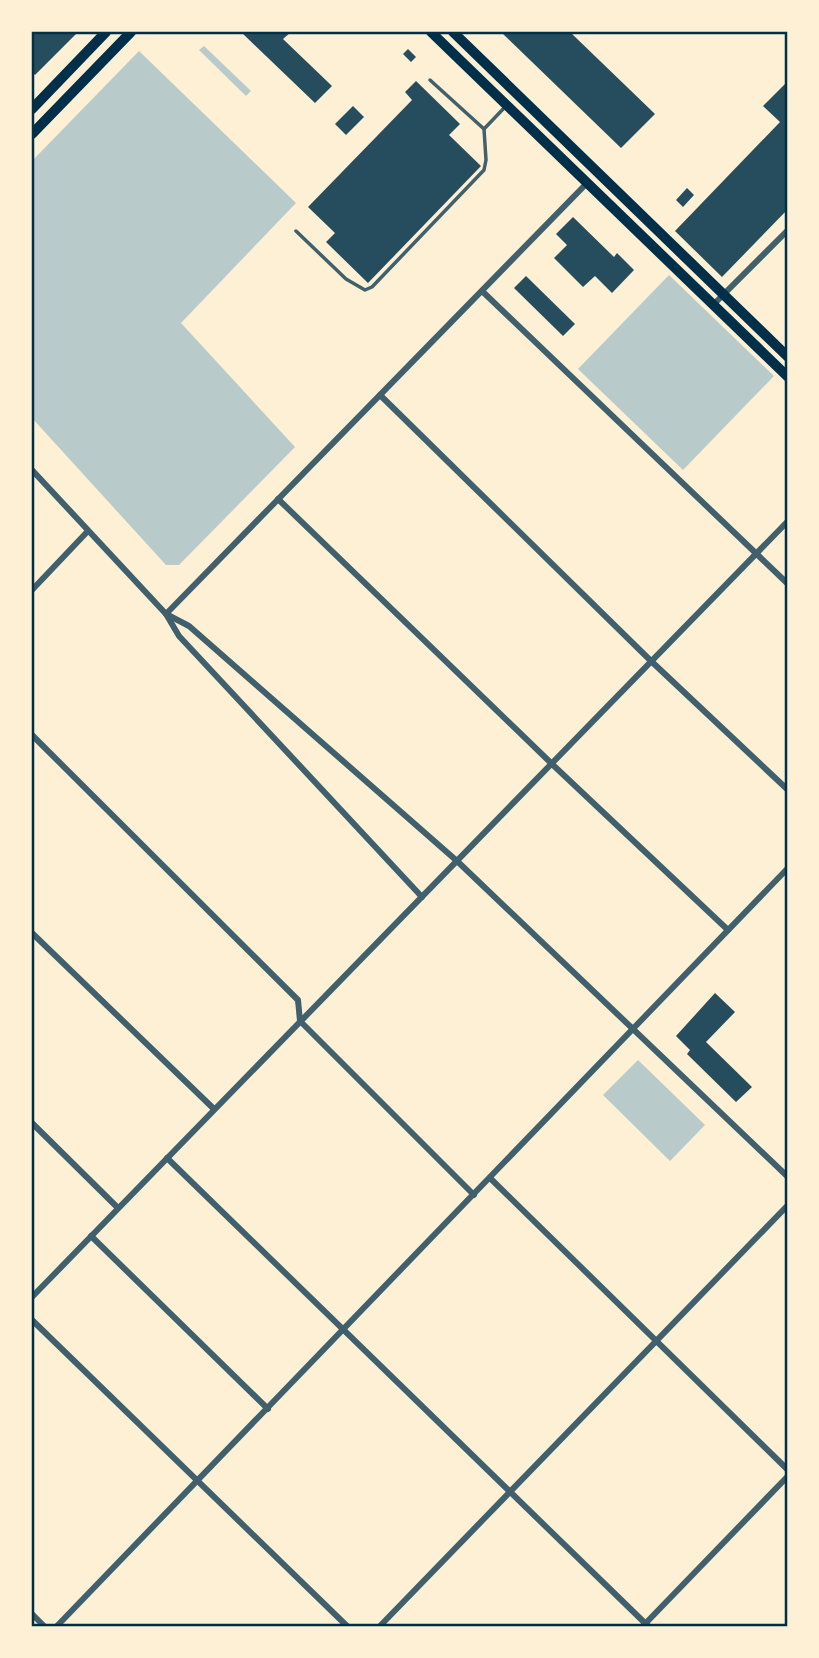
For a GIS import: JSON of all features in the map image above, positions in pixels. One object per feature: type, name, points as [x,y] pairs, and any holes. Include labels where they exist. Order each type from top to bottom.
[{"type":"main road","points":[[32,109],[106,32]]},
{"type":"main road","points":[[32,134],[131,32]]},
{"type":"main road","points":[[431,32],[788,377]]},
{"type":"main road","points":[[453,32],[788,357]]},
{"type":"street","points":[[166,614],[587,182]]},
{"type":"street","points":[[713,305],[788,230]]},
{"type":"street","points":[[482,291],[788,584]]},
{"type":"street","points":[[380,395],[651,661],[788,790]]},
{"type":"street","points":[[32,470],[166,614],[179,636],[422,897]]},
{"type":"street","points":[[278,499],[728,930]]},
{"type":"street","points":[[32,1297],[788,521]]},
{"type":"street","points":[[32,590],[87,532]]},
{"type":"street","points":[[166,614],[189,626],[457,861],[788,1177]]},
{"type":"street","points":[[32,736],[298,1000],[300,1021],[474,1195]]},
{"type":"street","points":[[57,1626],[788,868]]},
{"type":"street","points":[[32,933],[215,1109]]},
{"type":"street","points":[[32,1123],[118,1208]]},
{"type":"street","points":[[167,1158],[645,1626],[788,1476]]},
{"type":"street","points":[[490,1178],[788,1470]]},
{"type":"street","points":[[380,1626],[788,1205]]},
{"type":"street","points":[[91,1236],[268,1409]]},
{"type":"street","points":[[32,1320],[347,1626]]},
{"type":"street","points":[[32,1614],[44,1626]]},
{"type":"lane","points":[[296,231],[346,279],[365,290],[372,287],[484,170],[484,129],[430,80]]},
{"type":"lane","points":[[484,129],[507,105]]},
{"type":"shaded area","points":[[204,46],[251,91],[246,96],[199,50]]},
{"type":"shaded area","points":[[139,51],[296,203],[181,323],[295,447],[179,565],[166,565],[32,418],[32,161]]},
{"type":"shaded area","points":[[669,275],[774,376],[683,470],[578,369]]},
{"type":"shaded area","points":[[638,1060],[705,1125],[670,1161],[603,1095]]},
{"type":"building","points":[[32,32],[78,32],[35,75],[32,72]]},
{"type":"building","points":[[241,32],[291,32],[283,39],[332,86],[315,103]]},
{"type":"building","points":[[501,32],[570,32],[655,114],[621,148]]},
{"type":"building","points":[[408,49],[416,57],[411,62],[403,54]]},
{"type":"building","points":[[416,81],[460,124],[449,135],[481,166],[368,283],[326,242],[335,233],[308,207],[412,100],[405,92]]},
{"type":"building","points":[[788,81],[788,209],[722,277],[675,231],[780,122],[763,106]]},
{"type":"building","points":[[353,106],[364,117],[346,135],[335,124]]},
{"type":"building","points":[[687,188],[694,195],[683,207],[676,200]]},
{"type":"building","points":[[573,217],[614,257],[617,253],[634,270],[612,293],[595,276],[583,287],[554,258],[567,245],[556,234]]},
{"type":"building","points":[[526,276],[575,324],[563,336],[514,288]]},
{"type":"building","points":[[715,993],[735,1012],[706,1042],[752,1087],[736,1102],[687,1054],[690,1050],[676,1036]]}]
